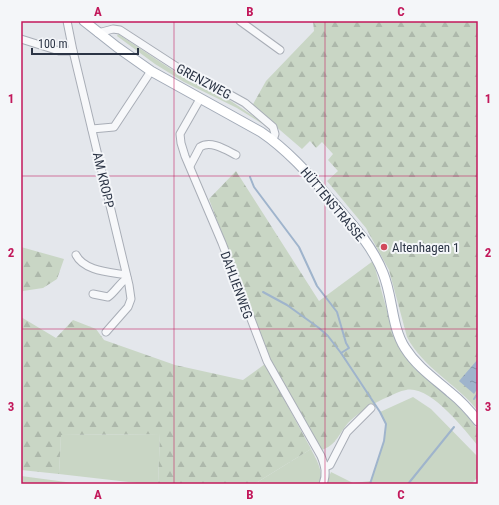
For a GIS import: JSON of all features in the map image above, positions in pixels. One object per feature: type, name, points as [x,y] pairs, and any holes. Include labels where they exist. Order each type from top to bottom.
[{"type":"main road","name":"HÜTTENSTRASSE","points":[[84,21],[98,33],[151,71],[253,127],[273,140],[307,172],[361,234],[372,251],[384,274],[398,333],[408,352],[422,368],[463,404],[478,422]]},
{"type":"street","name":"AM KROPP","points":[[67,21],[127,277],[130,298],[128,307],[106,332]]},
{"type":"street","points":[[240,21],[280,50]]},
{"type":"street","name":"GRENZWEG","points":[[98,33],[113,29],[120,30],[194,78],[227,92],[245,103],[273,127],[275,134],[273,140]]},
{"type":"street","points":[[21,39],[59,51],[73,51]]},
{"type":"street","points":[[92,130],[114,126],[151,71]]},
{"type":"street","name":"DAHLIENWEG","points":[[200,99],[180,134],[180,143],[222,243],[267,361],[326,467]]},
{"type":"street","points":[[190,166],[202,145],[219,147],[236,155]]},
{"type":"street","points":[[76,255],[78,260],[85,265],[127,277]]},
{"type":"street","points":[[92,294],[108,297],[113,294],[127,277]]},
{"type":"street","points":[[323,484],[326,477],[326,467],[330,465],[347,432],[371,408]]},
{"type":"green space","points":[[313,21],[478,21],[478,411],[470,401],[422,358],[407,337],[389,270],[366,228],[327,181],[338,171],[328,160],[333,154],[322,142],[316,148],[310,141],[302,149],[252,106],[266,81],[314,31]]},
{"type":"green space","points":[[118,34],[186,79],[225,97],[266,126],[237,108],[184,82],[155,64],[117,36]]},
{"type":"green space","points":[[236,171],[319,301],[373,261],[394,335],[401,351],[415,369],[449,396],[468,417],[478,430],[478,446],[455,419],[436,401],[415,390],[406,390],[383,399],[363,410],[346,425],[331,445],[321,450],[271,365],[209,199]]},
{"type":"green space","points":[[21,247],[64,259],[57,279],[43,288],[23,291],[21,296]]},
{"type":"green space","points":[[21,317],[56,338],[73,320],[96,329],[104,340],[175,365],[243,380],[265,364],[311,449],[256,483],[158,484],[160,434],[61,435],[59,474],[21,470]]},
{"type":"green space","points":[[413,397],[431,409],[478,457],[478,477],[471,484],[326,484],[331,472],[353,483],[371,481],[384,441],[386,424],[380,412]]},
{"type":"green space","points":[[160,434],[158,484],[146,484],[59,474],[61,435]]},
{"type":"green space","points":[[311,449],[321,475],[319,484],[256,483]]},
{"type":"green space","points":[[21,476],[81,484],[21,484]]},
{"type":"water","points":[[478,359],[478,388],[474,394],[459,381]]},
{"type":"waterway","points":[[250,177],[254,187],[299,247],[317,286],[337,312],[346,343],[349,348],[341,353]]},
{"type":"waterway","points":[[263,292],[287,305],[328,336],[380,412],[386,424],[384,441],[370,484]]},
{"type":"waterway","points":[[474,399],[478,393]]},
{"type":"waterway","points":[[408,484],[454,427]]},
{"type":"place","name":"Altenhagen 1","points":[[384,247]]}]
